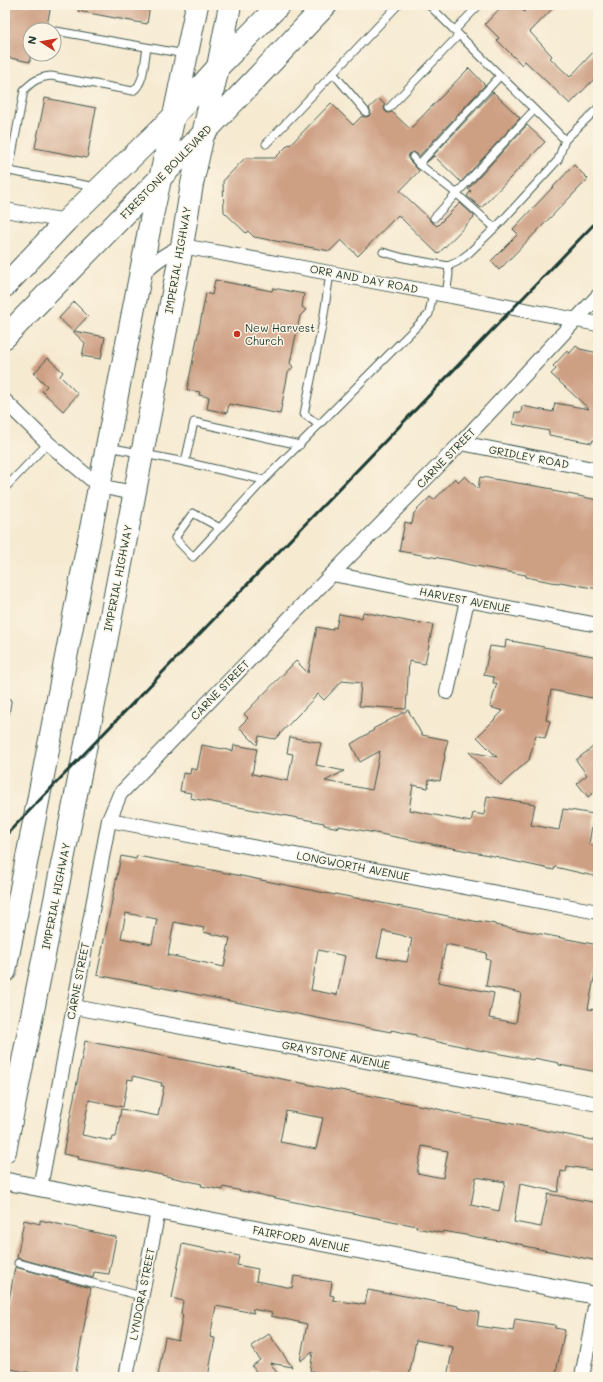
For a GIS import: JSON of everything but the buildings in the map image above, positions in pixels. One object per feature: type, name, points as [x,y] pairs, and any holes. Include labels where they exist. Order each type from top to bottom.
[{"type":"main road","points":[[5,971],[159,180],[197,5]]},
{"type":"main road","name":"IMPERIAL HIGHWAY","points":[[5,1151],[99,676],[182,246],[192,184],[204,134],[230,5]]},
{"type":"main road","points":[[10,278],[174,116],[218,67],[279,5]]},
{"type":"main road","name":"FIRESTONE BOULEVARD","points":[[5,337],[204,134],[326,5]]},
{"type":"street","points":[[5,210],[66,221]]},
{"type":"street","name":"ORR AND DAY ROAD","points":[[182,246],[598,324]]},
{"type":"street","points":[[140,277],[162,256],[182,246]]},
{"type":"street","name":"CARNE STREET","points":[[40,1188],[109,820],[120,794],[332,574],[461,443],[598,296]]},
{"type":"street","points":[[5,401],[48,443],[99,486],[134,493]]},
{"type":"street","name":"GRIDLEY ROAD","points":[[461,443],[598,470]]},
{"type":"street","name":"HARVEST AVENUE","points":[[332,574],[598,625]]},
{"type":"street","points":[[447,692],[467,600]]},
{"type":"street","name":"LONGWORTH AVENUE","points":[[109,820],[598,912]]},
{"type":"street","name":"GRAYSTONE AVENUE","points":[[74,1006],[598,1104]]},
{"type":"street","name":"FAIRFORD AVENUE","points":[[5,1181],[598,1296]]},
{"type":"street","name":"LYNDORA STREET","points":[[126,1377],[158,1211]]},
{"type":"street","points":[[582,1377],[598,1296]]},
{"type":"lane","points":[[266,144],[398,5]]},
{"type":"lane","points":[[429,5],[565,140]]},
{"type":"lane","points":[[389,108],[457,33],[479,5]]},
{"type":"lane","points":[[62,33],[187,55]]},
{"type":"lane","points":[[100,188],[7,174],[24,90],[32,82],[42,76],[51,76],[133,91],[138,88],[141,79],[147,48]]},
{"type":"lane","points":[[333,73],[366,112]]},
{"type":"lane","points":[[419,164],[500,76]]},
{"type":"lane","points":[[383,252],[404,258],[448,266],[456,262],[469,253],[495,228],[558,160],[565,140],[598,108]]},
{"type":"lane","points":[[434,218],[534,110]]},
{"type":"lane","points":[[413,158],[495,228]]},
{"type":"lane","points":[[220,528],[193,513],[175,538],[193,557],[220,528],[264,480],[429,314],[449,274],[448,266]]},
{"type":"lane","points":[[319,426],[304,414],[323,321],[330,273]]},
{"type":"lane","points":[[185,462],[194,422],[300,445]]},
{"type":"lane","points":[[5,488],[48,443]]},
{"type":"lane","points":[[107,446],[264,480]]},
{"type":"lane","points":[[5,701],[7,702],[5,714]]},
{"type":"lane","points":[[18,1263],[141,1296]]},
{"type":"railway","points":[[5,836],[598,220]]},
{"type":"place","name":"New Harvest Church","points":[[237,334]]}]
